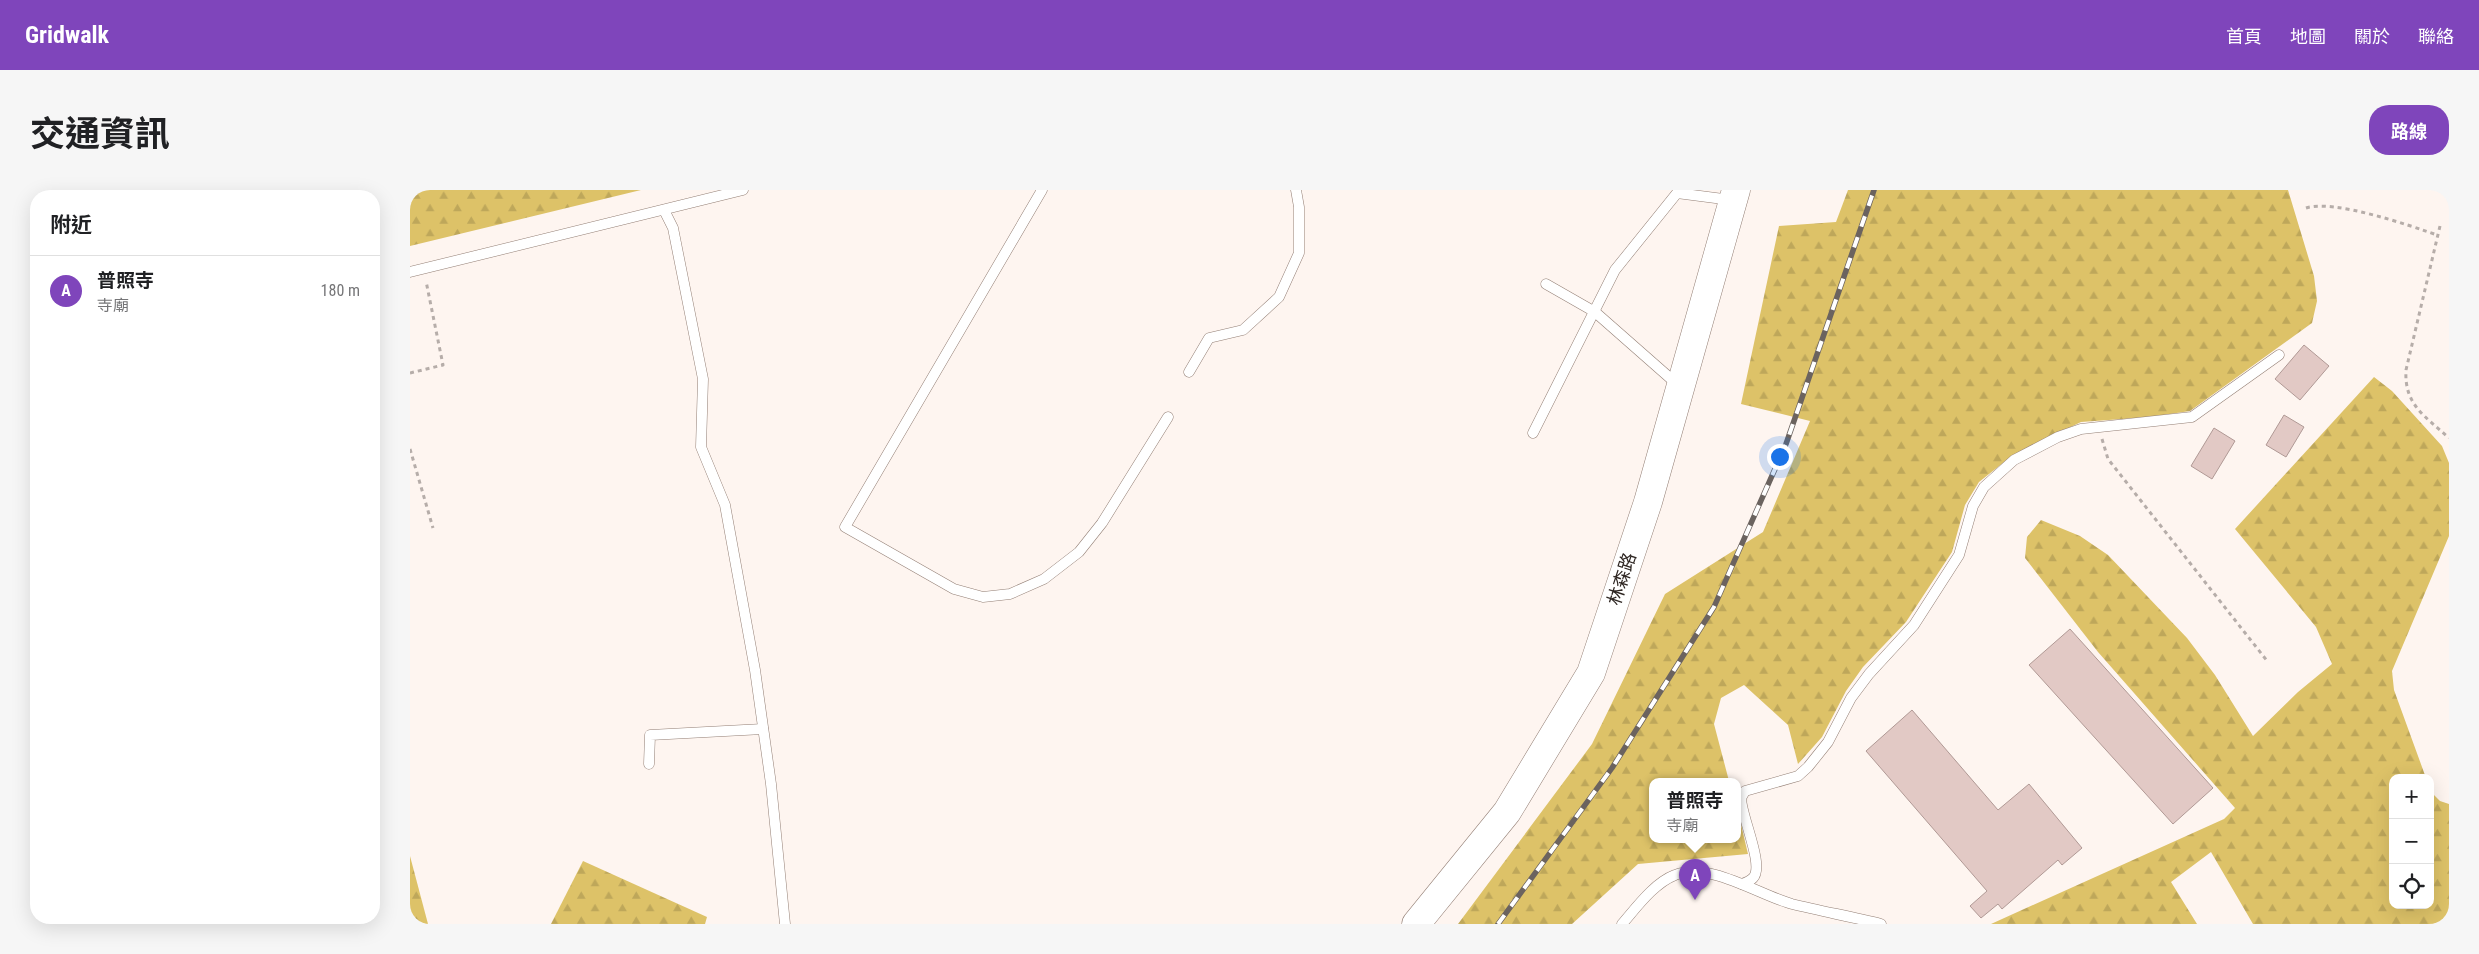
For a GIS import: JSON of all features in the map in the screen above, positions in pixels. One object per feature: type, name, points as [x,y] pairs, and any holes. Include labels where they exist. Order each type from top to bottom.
[{"type":"main road","name":"林森路","points":[[1416,924],[1507,812],[1591,673],[1648,502],[1734,195]]},
{"type":"lane","points":[[410,272],[743,190]]},
{"type":"lane","points":[[1042,190],[845,528],[954,589],[983,596],[1010,594],[1044,579],[1080,552],[1102,523],[1168,417]]},
{"type":"lane","points":[[1190,372],[1210,338],[1243,330],[1278,297],[1299,253],[1299,207],[1296,190]]},
{"type":"lane","points":[[1533,433],[1615,270],[1673,191],[1734,195]]},
{"type":"lane","points":[[664,210],[672,228],[703,379],[701,447],[724,506],[755,670],[785,924]]},
{"type":"lane","points":[[1546,284],[1595,312],[1680,388]]},
{"type":"lane","points":[[1742,884],[1753,878],[1756,871],[1755,856],[1741,805],[1741,798],[1745,791],[1798,776],[1828,742],[1851,698],[1869,674],[1914,625],[1959,555],[1972,506],[1984,487],[2014,460],[2073,432],[2099,427],[2192,417],[2279,355]]},
{"type":"lane","points":[[649,764],[650,735],[763,729]]},
{"type":"lane","points":[[1622,924],[1665,880],[1677,874],[1690,872],[1723,877],[1790,903],[1881,924]]},
{"type":"path","points":[[2306,208],[2316,204],[2401,222],[2438,235]]},
{"type":"path","points":[[2440,226],[2406,370],[2405,385],[2417,409],[2449,438]]},
{"type":"path","points":[[410,373],[443,365],[424,268]]},
{"type":"path","points":[[2099,427],[2108,459],[2268,662]]},
{"type":"path","points":[[410,449],[433,528]]},
{"type":"green space","points":[[410,190],[641,190],[410,246]]},
{"type":"green space","points":[[1848,190],[2288,190],[2314,276],[2317,301],[2312,323],[2190,411],[2150,417],[2081,422],[2013,455],[1979,482],[1965,505],[1952,552],[1906,622],[1863,667],[1846,691],[1822,737],[1798,764],[1788,725],[1744,685],[1721,698],[1714,724],[1728,778],[1649,778],[1649,843],[1741,843],[1741,825],[1748,854],[1638,864],[1572,924],[1458,924],[1592,744],[1665,594],[1763,532],[1810,421],[1741,404],[1779,226],[1836,222]]},
{"type":"green space","points":[[2374,377],[2392,391],[2442,446],[2449,463],[2449,536],[2392,671],[2394,690],[2425,774],[2389,774],[2389,909],[2434,909],[2434,795],[2440,801],[2449,804],[2449,924],[2253,924],[2211,852],[2171,882],[2197,924],[1991,924],[2224,819],[2235,808],[2098,652],[2025,558],[2027,537],[2041,520],[2080,536],[2108,555],[2187,638],[2215,675],[2253,736],[2298,692],[2332,664],[2316,627],[2235,529]]},
{"type":"green space","points":[[410,856],[428,924],[410,924]]},
{"type":"green space","points":[[583,861],[707,917],[705,924],[551,924]]},
{"type":"building","points":[[2304,345],[2329,366],[2300,400],[2275,379]]},
{"type":"building","points":[[2284,415],[2304,427],[2286,457],[2266,445]]},
{"type":"building","points":[[2214,428],[2235,441],[2212,479],[2191,466]]},
{"type":"building","points":[[2070,629],[2213,788],[2173,824],[2029,665]]},
{"type":"building","points":[[1912,710],[1998,810],[2029,784],[2082,848],[2062,865],[2058,860],[2002,909],[1998,904],[1981,918],[1970,906],[1987,891],[1866,751]]},
{"type":"railway","points":[[1498,924],[1612,768],[1714,607],[1786,444],[1874,190]]},
{"type":"place","name":"普照寺","points":[[1695,900]]}]
